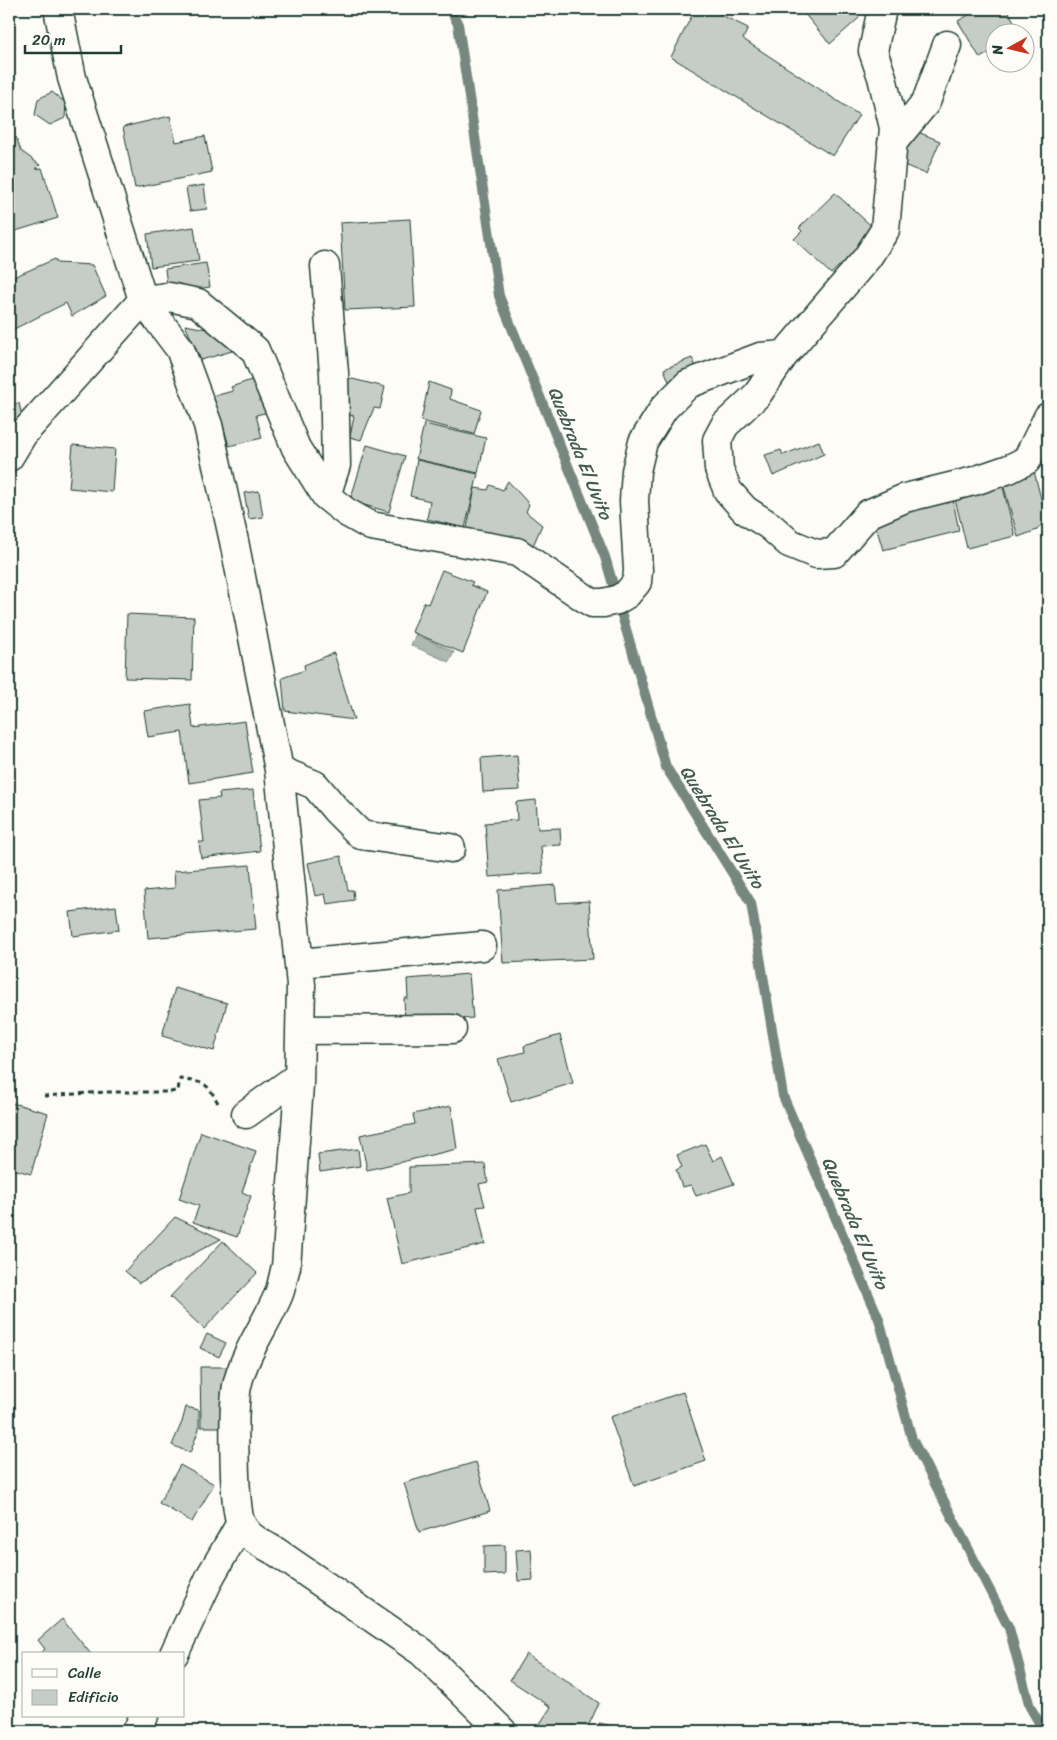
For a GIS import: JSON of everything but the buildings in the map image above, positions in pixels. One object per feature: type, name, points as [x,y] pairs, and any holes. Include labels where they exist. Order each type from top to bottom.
[{"type":"street","points":[[58,9],[72,78],[143,300],[180,349],[208,424],[234,542],[279,770],[302,985],[299,1076],[286,1267],[278,1295],[250,1350],[237,1386],[235,1422],[236,1504],[240,1523],[255,1541],[275,1551],[422,1652],[502,1731]]},
{"type":"street","points":[[882,9],[872,51],[882,78],[894,128],[885,230],[867,258],[784,355],[757,394],[725,425],[717,440],[719,469],[728,492],[745,510],[770,526],[789,543],[816,554],[834,553],[868,514],[905,498],[974,481],[1010,469],[1028,460],[1048,417]]},
{"type":"street","points":[[892,143],[926,102],[947,45]]},
{"type":"street","points":[[325,266],[334,373],[336,465],[326,496]]},
{"type":"street","points":[[9,458],[23,434],[143,300],[170,297],[198,303],[255,350],[296,448],[326,496],[346,512],[371,526],[468,545],[517,552],[592,603],[603,603],[617,600],[627,594],[637,582],[634,501],[636,470],[643,442],[664,408],[688,384],[760,357],[784,355]]},
{"type":"street","points":[[279,770],[315,785],[361,835],[451,848]]},
{"type":"street","points":[[300,963],[482,946]]},
{"type":"street","points":[[300,1030],[452,1029]]},
{"type":"street","points":[[246,1114],[299,1076]]},
{"type":"street","points":[[175,1652],[211,1576],[240,1523]]},
{"type":"street","points":[[137,1731],[143,1718]]},
{"type":"path","points":[[44,1096],[106,1092],[171,1092],[178,1090],[180,1079],[202,1082]]},
{"type":"shaded area","points":[[416,634],[454,652],[449,662],[411,645]]},
{"type":"waterway","name":"Quebrada El Uvito","points":[[450,9],[458,24],[499,296],[605,557],[666,767],[751,903],[783,1096],[879,1319],[912,1439],[1009,1628],[1030,1707],[1044,1731]]}]
